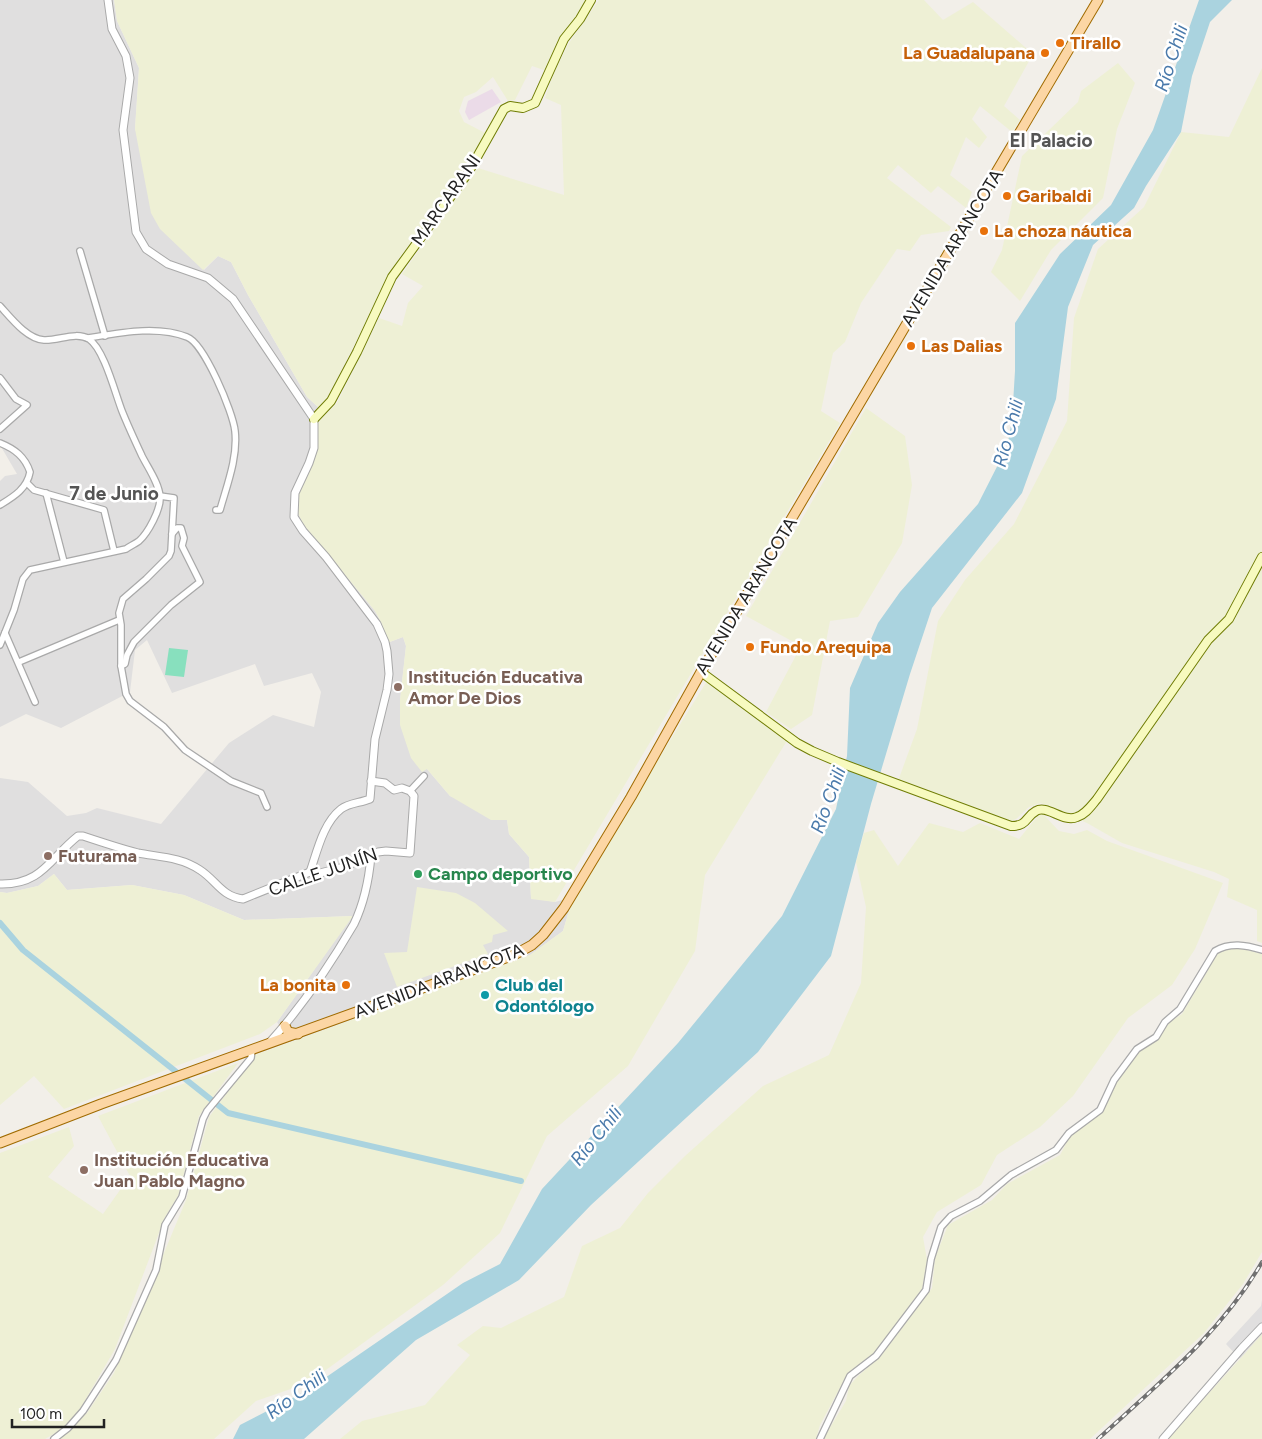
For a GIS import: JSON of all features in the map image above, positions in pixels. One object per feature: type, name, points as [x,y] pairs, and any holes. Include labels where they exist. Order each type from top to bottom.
[{"type":"main road","name":"MARCARANI","points":[[314,419],[331,401],[357,352],[392,277],[468,173],[504,109],[510,106],[524,108],[535,103],[564,39],[580,19],[591,0]]},
{"type":"main road","name":"AVENIDA ARANCOTA","points":[[0,1143],[100,1104],[514,956],[532,945],[543,935],[569,900],[631,797],[700,672],[1098,0]]},
{"type":"main road","points":[[700,672],[797,743],[838,762],[1011,826],[1023,825],[1037,810],[1044,809],[1065,818],[1076,818],[1086,812],[1097,799],[1208,640],[1229,619],[1262,557]]},
{"type":"main road","points":[[284,1026],[288,1032],[298,1034]]},
{"type":"street","points":[[108,0],[112,29],[126,56],[130,78],[123,130],[136,232],[146,249],[168,264],[208,278],[232,299],[314,419],[314,448],[310,463],[295,493],[294,517],[303,531],[326,557],[371,615],[382,634],[387,652],[387,690],[376,739],[370,799],[340,809],[333,817],[310,872]]},
{"type":"street","points":[[80,250],[105,336]]},
{"type":"street","points":[[0,306],[31,336],[44,340],[81,336],[88,338],[119,333],[158,332],[180,334],[190,338],[199,346],[211,366],[233,421],[235,432],[233,464],[220,510],[216,510]]},
{"type":"street","points":[[0,645],[14,610],[23,579],[30,570],[126,549],[140,540],[148,530],[160,505],[160,496],[152,473],[142,457],[96,345],[88,338]]},
{"type":"street","points":[[0,378],[16,399],[27,405],[0,428]]},
{"type":"street","points":[[0,443],[14,448],[24,458],[30,472],[27,482],[18,493],[0,505]]},
{"type":"street","points":[[27,482],[34,490],[104,510],[114,551]]},
{"type":"street","points":[[46,493],[64,562]]},
{"type":"street","points":[[160,496],[174,498],[169,556],[123,599],[120,606],[122,666],[126,694],[130,701],[164,727],[185,750],[231,781],[261,794],[267,807]]},
{"type":"street","points":[[122,666],[125,664],[127,655],[134,642],[171,605],[200,582],[182,546],[184,538],[181,528],[177,528],[172,534]]},
{"type":"street","points":[[19,662],[119,620]]},
{"type":"street","points":[[5,633],[35,702]]},
{"type":"street","points":[[371,780],[385,783],[394,790],[402,788],[410,791],[424,776]]},
{"type":"street","name":"CALLE JUNÍN","points":[[0,884],[27,880],[42,872],[72,841],[78,836],[83,836],[139,853],[173,858],[186,863],[200,870],[232,898],[243,899],[310,872],[320,873],[344,867],[378,852],[410,853],[414,796],[410,791]]},
{"type":"street","points":[[267,1045],[284,1026],[337,953],[354,924],[370,872],[371,856]]},
{"type":"street","points":[[820,1439],[850,1376],[876,1356],[926,1290],[931,1259],[941,1227],[951,1216],[980,1201],[1011,1176],[1056,1150],[1069,1133],[1100,1110],[1114,1080],[1137,1049],[1156,1036],[1165,1022],[1180,1009],[1215,951],[1224,946],[1236,944],[1262,950]]},
{"type":"street","points":[[54,1439],[68,1428],[83,1411],[116,1360],[156,1270],[165,1226],[182,1198],[203,1119],[207,1111],[252,1058],[252,1050]]},
{"type":"street","points":[[1163,1439],[1262,1327]]},
{"type":"shaded area","points":[[0,0],[114,0],[117,21],[139,68],[135,129],[204,270],[218,256],[231,262],[307,397],[319,408],[303,524],[375,611],[382,624],[387,643],[403,637],[406,646],[400,700],[400,724],[427,769],[450,796],[507,820],[509,834],[529,857],[531,898],[555,902],[573,897],[563,931],[530,955],[290,1042],[277,1022],[352,916],[244,920],[184,895],[132,885],[67,890],[54,874],[38,886],[7,893],[0,892],[0,778],[28,782],[67,816],[86,813],[97,808],[161,824],[229,743],[273,715],[314,727],[321,692],[312,673],[264,686],[255,664],[172,693],[147,640],[135,650],[130,692],[61,728],[26,714],[0,727],[0,481],[5,476],[17,474],[0,445]]},
{"type":"shaded area","points":[[492,89],[501,102],[469,120],[465,112],[468,101]]},
{"type":"shaded area","points":[[1262,1300],[1262,1334],[1240,1359],[1226,1344],[1261,1306]]},
{"type":"green space","points":[[114,0],[589,0],[547,71],[532,66],[515,100],[508,101],[493,77],[476,92],[464,97],[459,111],[464,122],[487,134],[463,174],[399,258],[325,402],[319,408],[307,397],[231,262],[218,256],[203,270],[160,229],[151,213],[135,129],[139,68],[117,21]]},
{"type":"green space","points":[[599,0],[924,0],[943,20],[973,2],[1033,54],[1004,106],[1020,120],[1012,132],[980,106],[972,119],[987,137],[979,148],[966,137],[950,175],[972,192],[966,208],[938,186],[931,193],[898,165],[887,178],[951,227],[949,231],[921,235],[910,251],[897,249],[861,303],[845,342],[833,353],[821,411],[840,423],[555,902],[531,899],[529,857],[509,834],[507,820],[491,820],[450,796],[427,769],[422,772],[411,758],[400,725],[400,700],[406,646],[403,637],[387,643],[382,624],[375,611],[303,524],[296,509],[298,494],[303,481],[317,422],[337,403],[379,318],[402,326],[408,303],[423,286],[402,274],[478,168],[564,195],[561,105],[545,98],[554,72],[569,43]]},
{"type":"green space","points":[[1118,63],[1135,83],[1117,129],[1103,198],[1051,250],[1020,301],[991,272],[1002,250],[1022,156],[1078,102],[1081,91]]},
{"type":"green space","points":[[1262,68],[1262,943],[1257,941],[1257,910],[1227,897],[1229,879],[1214,872],[1122,843],[1087,823],[1041,803],[1029,807],[1016,819],[1007,822],[898,781],[917,729],[938,621],[965,580],[1014,524],[1067,421],[1074,318],[1098,249],[1144,207],[1181,132],[1229,137]]},
{"type":"green space","points":[[866,408],[905,436],[912,485],[902,543],[858,617],[830,621],[812,715],[791,729],[766,712],[801,646],[746,616]]},
{"type":"green space","points":[[169,648],[188,650],[184,677],[165,675]]},
{"type":"green space","points":[[707,681],[788,739],[705,875],[695,951],[628,1066],[547,1136],[500,1233],[443,1285],[308,1383],[256,1401],[214,1439],[57,1439],[87,1413],[114,1373],[186,1200],[209,1117],[255,1055],[530,955],[563,931],[573,897]]},
{"type":"green space","points":[[1041,812],[1059,831],[1074,834],[1087,830],[1107,841],[1223,883],[1195,949],[1172,985],[1128,1018],[1073,1096],[1040,1127],[997,1155],[981,1185],[937,1212],[923,1237],[927,1260],[922,1289],[872,1356],[848,1373],[820,1425],[816,1439],[340,1439],[362,1421],[425,1405],[470,1355],[457,1345],[483,1326],[501,1328],[564,1297],[582,1246],[620,1228],[648,1193],[685,1156],[763,1086],[829,1055],[861,983],[866,907],[856,862],[864,833],[874,830],[898,866],[929,823],[963,832],[980,823],[1019,839]]},
{"type":"green space","points":[[54,874],[67,890],[132,885],[184,895],[244,920],[353,916],[277,1022],[260,1034],[64,1109],[34,1076],[0,1105],[0,892],[7,893],[38,886]]},
{"type":"green space","points":[[417,887],[456,893],[475,903],[508,931],[493,935],[492,942],[483,945],[488,954],[397,987],[384,953],[407,952]]},
{"type":"green space","points":[[1236,947],[1262,954],[1262,1252],[1243,1284],[1204,1333],[1090,1439],[823,1439],[846,1401],[849,1386],[881,1356],[932,1288],[935,1258],[948,1225],[992,1200],[1007,1184],[1060,1155],[1071,1134],[1102,1113],[1117,1082],[1137,1053],[1158,1039],[1167,1024],[1182,1014],[1218,953],[1224,949]]},
{"type":"green space","points":[[238,1063],[199,1116],[178,1196],[165,1217],[115,1349],[80,1409],[62,1429],[45,1439],[0,1439],[0,1153],[69,1127],[74,1146],[48,1177],[103,1214],[130,1176],[98,1116]]},
{"type":"green space","points":[[1262,1334],[1262,1439],[1167,1439],[1240,1359]]},
{"type":"water","name":"Río Chili","points":[[1199,0],[1232,0],[1210,22],[1192,76],[1181,132],[1134,208],[1093,245],[1068,307],[1056,399],[1022,493],[932,608],[871,804],[831,956],[758,1052],[591,1205],[519,1280],[416,1340],[304,1439],[233,1439],[240,1425],[306,1391],[463,1283],[500,1264],[542,1189],[678,1043],[782,916],[836,809],[847,756],[850,688],[878,623],[900,592],[978,504],[1007,447],[1012,420],[1015,323],[1060,254],[1111,205],[1153,130]]},
{"type":"waterway","points":[[0,923],[23,950],[228,1113],[521,1181]]},
{"type":"railway","points":[[1098,1439],[1165,1378],[1208,1335],[1228,1312],[1262,1262]]},
{"type":"place","name":"Tirallo","points":[[1060,43]]},
{"type":"place","name":"La Guadalupana","points":[[1045,53]]},
{"type":"place","name":"Garibaldi","points":[[1007,196]]},
{"type":"place","name":"La choza náutica","points":[[984,231]]},
{"type":"place","name":"Las Dalias","points":[[911,346]]},
{"type":"place","name":"Fundo Arequipa","points":[[750,647]]},
{"type":"place","name":"Institución Educativa Amor De Dios","points":[[398,687]]},
{"type":"place","name":"Futurama","points":[[48,856]]},
{"type":"place","name":"Campo deportivo","points":[[418,874]]},
{"type":"place","name":"La bonita","points":[[346,985]]},
{"type":"place","name":"Club del Odontólogo","points":[[485,995]]},
{"type":"place","name":"Institución Educativa Juan Pablo Magno","points":[[84,1170]]},
{"type":"district","name":"El Palacio","points":[[1051,140]]},
{"type":"district","name":"7 de Junio","points":[[114,493]]}]
